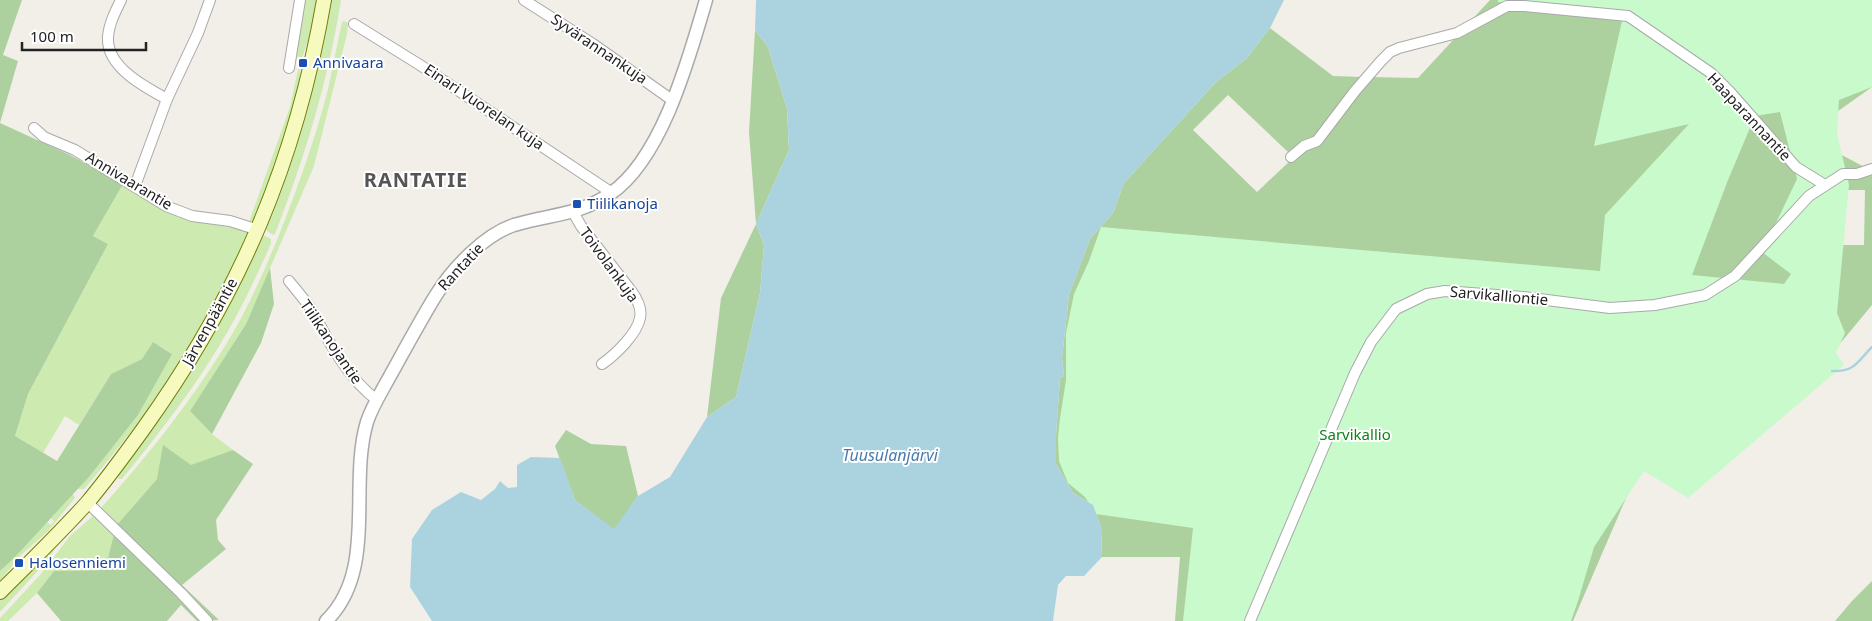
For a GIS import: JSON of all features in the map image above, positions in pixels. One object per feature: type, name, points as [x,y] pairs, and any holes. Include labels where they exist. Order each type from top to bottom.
[{"type":"main road","name":"Järvenpääntie","points":[[0,592],[87,502],[127,451],[183,371],[213,321],[258,230],[279,177],[297,120],[311,66],[324,0]]},
{"type":"street","points":[[121,0],[111,20],[108,39],[112,55],[122,68],[142,85],[167,99]]},
{"type":"street","points":[[135,186],[167,99],[198,33],[210,0]]},
{"type":"street","points":[[289,68],[300,0]]},
{"type":"street","name":"Syvärannankuja","points":[[524,0],[593,44],[672,100]]},
{"type":"street","name":"Rantatie","points":[[326,621],[341,603],[352,581],[357,546],[362,447],[367,421],[416,328],[443,284],[484,241],[513,226],[574,212],[612,193],[636,169],[654,144],[672,100],[706,0]]},
{"type":"street","name":"Haaparannantie","points":[[1291,157],[1304,146],[1317,141],[1355,91],[1390,52],[1398,48],[1458,33],[1508,6],[1524,6],[1628,16],[1710,73],[1730,92],[1796,167],[1825,185]]},
{"type":"street","name":"Einari Vuorelan kuja","points":[[354,24],[420,65],[612,193]]},
{"type":"street","name":"Annivaarantie","points":[[34,128],[44,137],[75,150],[166,206],[192,216],[230,221],[258,230]]},
{"type":"street","name":"Sarvikalliontie","points":[[1250,621],[1355,373],[1370,342],[1396,309],[1427,294],[1445,291],[1523,297],[1610,308],[1654,306],[1705,294],[1735,276],[1809,196],[1843,174],[1857,174],[1872,169]]},
{"type":"street","name":"Toivolankuja","points":[[574,212],[580,226],[632,292],[638,301],[640,309],[641,318],[634,331],[614,356],[602,364]]},
{"type":"street","name":"Tiilikanojantie","points":[[289,281],[312,311],[323,334],[364,391],[377,400]]},
{"type":"street","points":[[87,502],[181,593],[207,621]]},
{"type":"green space","points":[[0,0],[22,0],[3,55],[18,61],[0,123]]},
{"type":"green space","points":[[302,0],[318,0],[312,29],[302,58],[295,56]]},
{"type":"green space","points":[[331,0],[341,0],[322,89],[306,147],[275,234],[273,235],[266,230],[304,116],[319,59]]},
{"type":"green space","name":"Sarvikallio","points":[[1490,0],[1872,0],[1872,87],[1834,114],[1838,153],[1872,171],[1872,305],[1833,352],[1687,495],[1639,468],[1573,621],[1175,621],[1180,557],[1102,557],[1101,527],[1093,505],[1073,493],[1056,464],[1060,378],[1064,376],[1062,358],[1069,295],[1090,239],[1113,213],[1124,183],[1216,82],[1247,58],[1270,28],[1333,76],[1363,77],[1315,139],[1288,152],[1228,95],[1193,130],[1257,192],[1293,158],[1318,143],[1369,77],[1418,78]],"holes":[[[1842,190],[1865,190],[1864,245],[1841,245]]]},
{"type":"green space","name":"Sarvikallio","points":[[1498,0],[1872,0],[1872,87],[1839,100],[1837,133],[1849,185],[1837,313],[1845,333],[1836,353],[1844,365],[1688,498],[1644,471],[1594,547],[1571,621],[1183,621],[1193,528],[1096,514],[1085,497],[1068,483],[1059,461],[1058,438],[1066,380],[1066,333],[1074,294],[1089,261],[1101,227],[1600,271],[1605,215],[1689,124],[1594,146],[1624,12],[1498,2]],"holes":[[[1780,112],[1797,179],[1762,252],[1791,274],[1784,284],[1692,275],[1728,180],[1755,116]]]},
{"type":"green space","points":[[342,22],[348,23],[347,34],[314,166],[246,324],[190,411],[212,434],[233,450],[157,479],[116,526],[100,509],[182,410],[211,368],[249,303],[281,230],[313,142],[328,89]]},
{"type":"green space","points":[[755,30],[768,47],[787,109],[789,150],[756,224],[749,132]]},
{"type":"green space","points":[[299,65],[300,78],[297,96],[285,140],[256,217],[253,221],[249,222],[290,107]]},
{"type":"green space","points":[[0,123],[70,155],[123,184],[93,236],[108,244],[28,394],[15,436],[57,461],[111,374],[142,359],[153,342],[172,354],[138,415],[88,478],[0,571]]},
{"type":"green space","points":[[123,184],[179,217],[195,222],[239,229],[246,231],[248,236],[218,298],[173,375],[136,425],[84,489],[78,489],[138,415],[171,353],[153,342],[142,359],[111,374],[79,425],[65,416],[43,453],[15,436],[28,394],[108,244],[93,236]]},
{"type":"green space","points":[[756,224],[764,245],[760,293],[736,397],[707,417],[721,298]]},
{"type":"green space","points":[[263,235],[271,239],[271,244],[229,329],[192,388],[122,479],[119,479],[118,477],[184,381],[218,325]]},
{"type":"green space","points":[[270,268],[274,304],[261,343],[212,434],[190,411],[246,324]]},
{"type":"green space","points":[[566,430],[591,444],[626,446],[638,496],[614,530],[575,500],[555,446]]},
{"type":"green space","points":[[163,445],[191,465],[233,450],[253,464],[216,520],[218,540],[226,549],[182,585],[219,620],[197,621],[181,605],[167,621],[61,621],[37,593],[54,571],[105,570],[116,526],[157,479]]},
{"type":"green space","points":[[73,494],[75,498],[48,531],[19,557],[0,581],[0,571],[47,522],[51,525],[54,521],[51,518]]},
{"type":"green space","points":[[93,516],[114,535],[105,570],[54,571],[37,593],[8,621],[0,621],[0,618],[40,575],[70,536]]},
{"type":"green space","points":[[61,540],[46,562],[0,612],[0,600]]},
{"type":"green space","points":[[1872,581],[1872,621],[1835,621],[1852,601]]},
{"type":"water","name":"Tuusulanjärvi","points":[[756,0],[1284,0],[1270,28],[1247,58],[1216,82],[1124,183],[1113,213],[1090,239],[1069,295],[1062,358],[1064,376],[1060,378],[1056,464],[1073,493],[1093,505],[1101,527],[1102,557],[1084,576],[1066,576],[1058,585],[1053,621],[432,621],[410,587],[412,539],[432,510],[461,492],[481,500],[495,489],[500,481],[508,488],[517,487],[517,465],[531,457],[560,458],[575,500],[614,529],[638,496],[670,477],[707,417],[736,397],[760,293],[764,245],[756,224],[789,150],[787,109],[768,47],[755,30]]},
{"type":"waterway","points":[[1832,371],[1851,368],[1872,347]]},
{"type":"place","name":"Annivaara","points":[[303,63]]},
{"type":"place","name":"Tiilikanoja","points":[[577,204]]},
{"type":"place","name":"Halosenniemi","points":[[19,563]]},
{"type":"district","name":"RANTATIE","points":[[416,180]]}]
